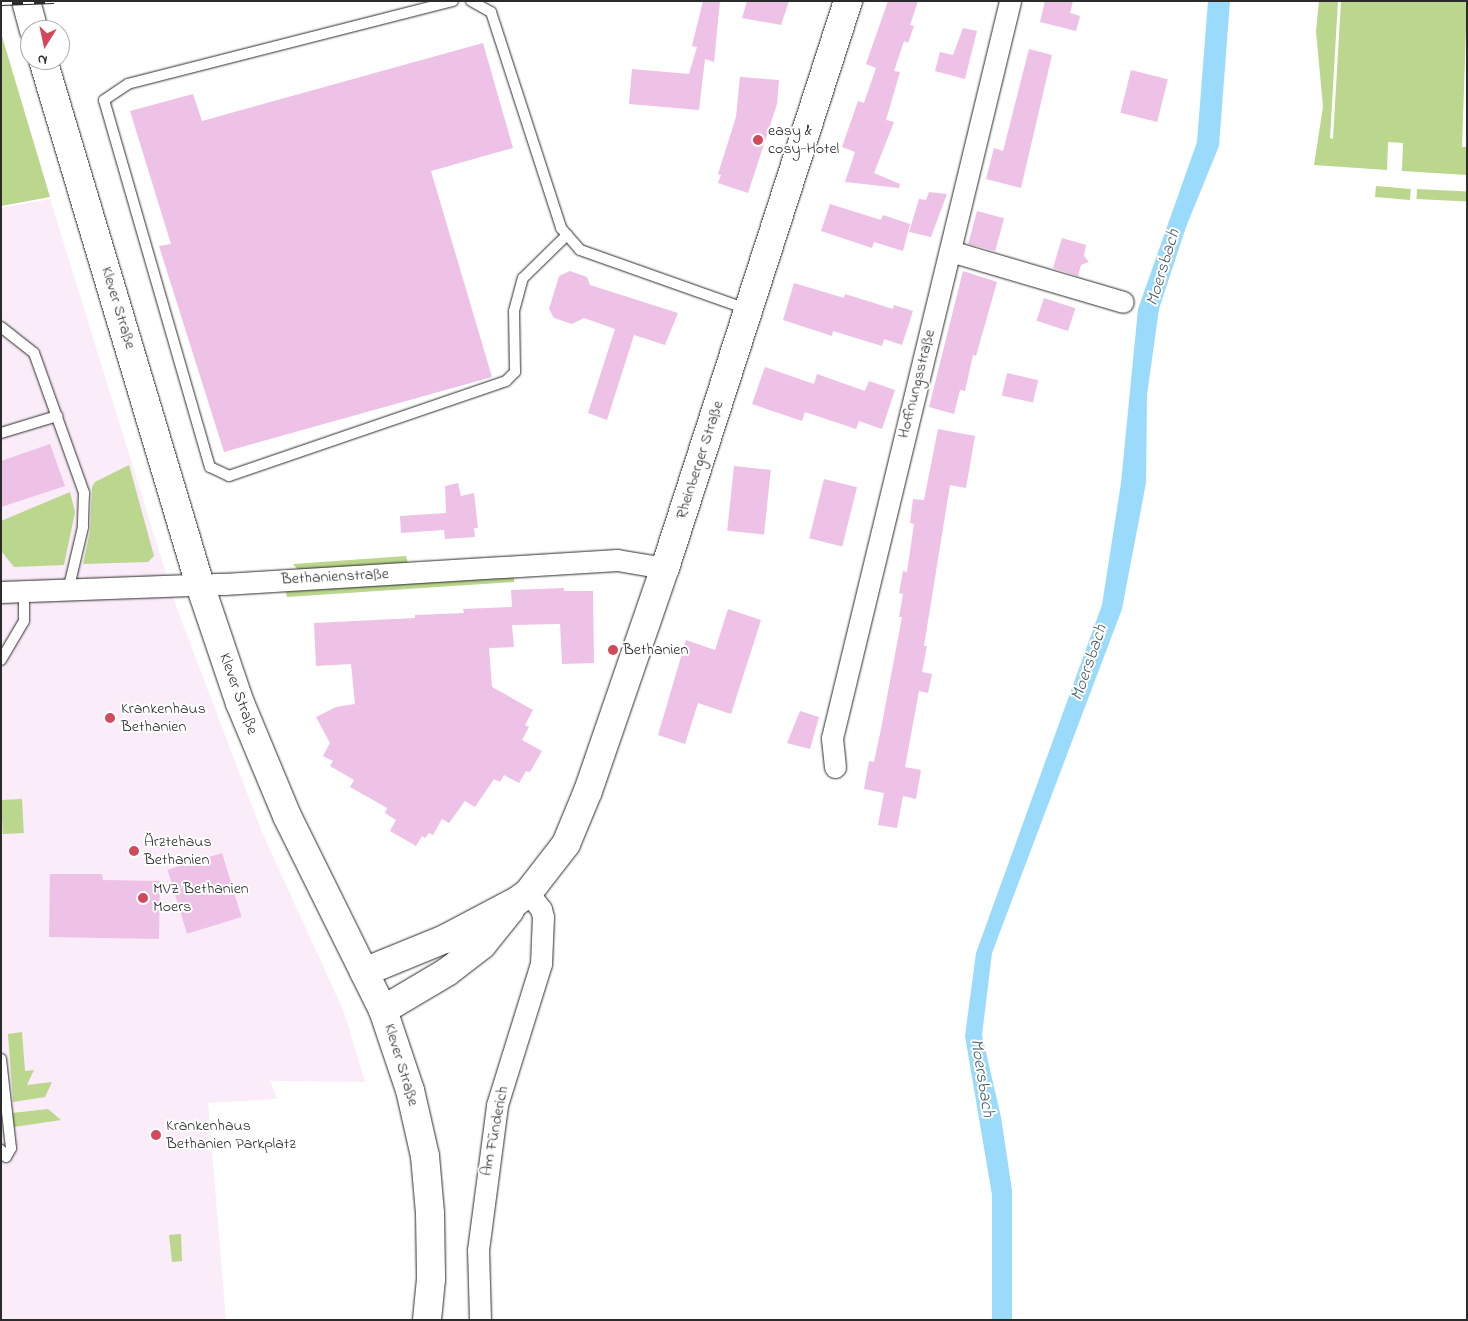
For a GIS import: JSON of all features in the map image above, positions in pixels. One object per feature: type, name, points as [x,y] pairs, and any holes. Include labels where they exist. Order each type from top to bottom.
[{"type":"main road","points":[[26,1],[31,20]]},
{"type":"main road","name":"Rheinberger Straße","points":[[383,1010],[447,972],[482,945],[566,844],[588,791],[665,568],[848,1]]},
{"type":"main road","name":"Klever Straße","points":[[46,70],[200,585],[240,703],[283,807],[383,1010],[410,1090],[425,1156],[431,1279],[427,1320]]},
{"type":"main road","points":[[364,972],[445,939],[523,897]]},
{"type":"street","name":"Hoffnungsstraße","points":[[835,767],[832,738],[1010,1]]},
{"type":"street","points":[[950,251],[1123,302]]},
{"type":"street","name":"Bethanienstraße","points":[[8,594],[200,585],[617,560],[665,568]]},
{"type":"street","name":"Am Fünderich","points":[[480,1320],[478,1250],[497,1105],[542,964],[543,916],[523,897]]},
{"type":"lane","points":[[454,1],[128,84],[104,100],[210,467],[229,476],[506,381],[515,372],[514,311],[523,278],[567,234]]},
{"type":"lane","points":[[471,1],[491,12],[541,175],[561,228],[580,250],[748,309]]},
{"type":"lane","points":[[1,327],[34,353],[85,503],[80,542],[68,591]]},
{"type":"lane","points":[[1,433],[57,416]]},
{"type":"lane","points":[[1,660],[24,621],[8,594]]},
{"type":"lane","points":[[1,1059],[5,1109],[11,1148],[6,1157],[1,1150]]},
{"type":"lane","points":[[1,1123],[5,1109]]},
{"type":"shaded area","name":"Krankenhaus Bethanien","points":[[50,199],[176,606],[261,830],[344,1012],[365,1082],[270,1081],[277,1099],[208,1103],[226,1320],[1,1320],[1,208]]},
{"type":"green space","points":[[1319,1],[1338,1],[1330,138],[1333,139],[1341,1],[1467,1],[1462,147],[1467,147],[1467,175],[1402,171],[1403,143],[1388,142],[1387,170],[1314,165],[1323,107],[1316,31]]},
{"type":"green space","points":[[1,33],[50,197],[1,206]]},
{"type":"green space","points":[[1376,186],[1411,189],[1410,200],[1375,197]]},
{"type":"green space","points":[[1417,189],[1467,192],[1466,202],[1416,199]]},
{"type":"green space","points":[[129,465],[154,556],[148,562],[83,564],[90,531],[92,487],[95,482]]},
{"type":"green space","points":[[70,492],[75,512],[64,565],[14,567],[2,552],[1,521]]},
{"type":"green space","points":[[406,556],[408,564],[298,570],[293,564]]},
{"type":"green space","points":[[514,576],[514,582],[287,597],[285,588]]},
{"type":"green space","points":[[22,799],[24,833],[3,834],[1,800]]},
{"type":"green space","points":[[22,1032],[25,1071],[34,1070],[27,1085],[52,1082],[45,1097],[13,1102],[8,1034]]},
{"type":"green space","points":[[48,1109],[61,1120],[14,1127],[12,1113]]},
{"type":"green space","points":[[181,1234],[182,1261],[172,1262],[169,1235]]},
{"type":"water","name":"Moersbach","points":[[1208,1],[1230,1],[1219,146],[1186,227],[1159,309],[1147,395],[1146,483],[1122,609],[992,953],[982,1035],[1001,1117],[1012,1190],[1012,1320],[992,1320],[992,1195],[965,1036],[976,953],[1102,605],[1121,483],[1138,309],[1197,142]]},
{"type":"building","points":[[703,1],[720,1],[714,62],[705,59],[699,110],[629,104],[632,69],[689,74],[697,47],[692,46]]},
{"type":"building","points":[[747,1],[789,1],[781,25],[742,18]]},
{"type":"building","points":[[888,1],[918,1],[910,25],[914,26],[908,43],[904,41],[894,71],[900,72],[886,120],[894,122],[874,173],[900,184],[899,188],[845,182],[855,152],[842,147],[858,101],[864,103],[876,68],[866,64]]},
{"type":"building","points":[[1045,1],[1073,1],[1070,13],[1080,16],[1076,31],[1040,22]]},
{"type":"building","points":[[963,28],[977,31],[965,79],[935,71],[940,52],[953,55]]},
{"type":"building","points":[[483,43],[513,148],[431,171],[492,377],[224,452],[159,246],[171,244],[130,111],[193,94],[202,121]]},
{"type":"building","points":[[1029,49],[1052,55],[1021,188],[986,179],[994,148],[1003,151]]},
{"type":"building","points":[[1131,70],[1168,79],[1157,122],[1120,113]]},
{"type":"building","points":[[740,77],[779,80],[777,104],[748,193],[718,183],[721,175],[718,174],[736,117]]},
{"type":"building","points":[[929,192],[947,194],[931,237],[909,232],[919,199],[926,200]]},
{"type":"building","points":[[830,204],[881,220],[883,215],[910,224],[903,251],[874,242],[872,248],[821,231]]},
{"type":"building","points":[[977,211],[1004,218],[995,251],[968,244]]},
{"type":"building","points":[[1062,238],[1086,245],[1084,256],[1089,262],[1081,265],[1078,276],[1053,268]]},
{"type":"building","points":[[570,271],[587,277],[590,285],[678,313],[665,345],[634,335],[607,420],[588,413],[615,329],[584,318],[572,324],[554,318],[549,309],[559,276]]},
{"type":"building","points":[[963,271],[997,282],[976,356],[973,355],[965,391],[960,390],[954,414],[929,407]]},
{"type":"building","points":[[794,283],[844,298],[845,294],[893,309],[894,305],[913,311],[902,345],[884,339],[882,346],[833,331],[832,336],[783,320]]},
{"type":"building","points":[[1044,298],[1075,308],[1068,331],[1037,321]]},
{"type":"building","points":[[765,367],[814,384],[817,374],[865,391],[869,381],[895,390],[882,429],[859,421],[856,429],[805,412],[802,421],[752,404]]},
{"type":"building","points":[[1007,373],[1038,380],[1033,403],[1002,395]]},
{"type":"building","points":[[938,429],[975,436],[966,488],[950,485],[924,646],[927,646],[922,672],[932,674],[928,693],[919,691],[905,767],[921,770],[916,799],[903,796],[897,828],[878,825],[884,793],[864,789],[869,761],[874,762],[902,617],[899,617],[903,594],[899,593],[903,571],[907,572],[914,524],[910,523],[913,499],[924,500]]},
{"type":"building","points":[[50,444],[65,486],[1,507],[1,461]]},
{"type":"building","points":[[734,466],[771,470],[764,535],[727,531]]},
{"type":"building","points":[[824,479],[857,487],[842,546],[809,538]]},
{"type":"building","points":[[458,483],[461,496],[474,493],[478,528],[474,528],[475,537],[445,539],[444,530],[401,533],[400,516],[446,513],[445,486]]},
{"type":"building","points":[[564,588],[564,591],[593,591],[594,663],[562,664],[560,624],[512,625],[514,647],[489,648],[492,687],[533,710],[525,725],[529,727],[522,740],[542,751],[530,772],[526,771],[519,783],[504,775],[500,782],[494,779],[475,807],[465,801],[449,823],[442,819],[433,835],[429,833],[425,838],[422,836],[416,846],[390,831],[396,820],[385,813],[387,808],[350,787],[354,780],[330,766],[333,761],[323,756],[330,743],[316,717],[336,707],[355,704],[351,664],[316,666],[314,623],[415,618],[415,615],[464,613],[463,609],[512,607],[511,590]]},
{"type":"building","points":[[728,609],[761,620],[731,714],[698,703],[685,744],[658,735],[686,640],[715,650]]},
{"type":"building","points":[[800,711],[819,717],[810,749],[787,743]]},
{"type":"building","points":[[222,853],[242,917],[187,934],[167,870]]},
{"type":"building","name":"MVZ Bethanien Moers","points":[[50,874],[102,874],[103,880],[160,881],[159,939],[49,937]]},
{"type":"railway","points":[[1,3],[54,1]]},
{"type":"place","name":"easy & cosy-Hotel","points":[[758,140]]},
{"type":"place","name":"Bethanien","points":[[613,650]]},
{"type":"place","name":"Krankenhaus Bethanien","points":[[110,718]]},
{"type":"place","name":"Ärztehaus Bethanien","points":[[134,851]]},
{"type":"place","name":"MVZ Bethanien Moers","points":[[143,898]]},
{"type":"place","name":"Krankenhaus Bethanien Parkplatz","points":[[156,1135]]}]
